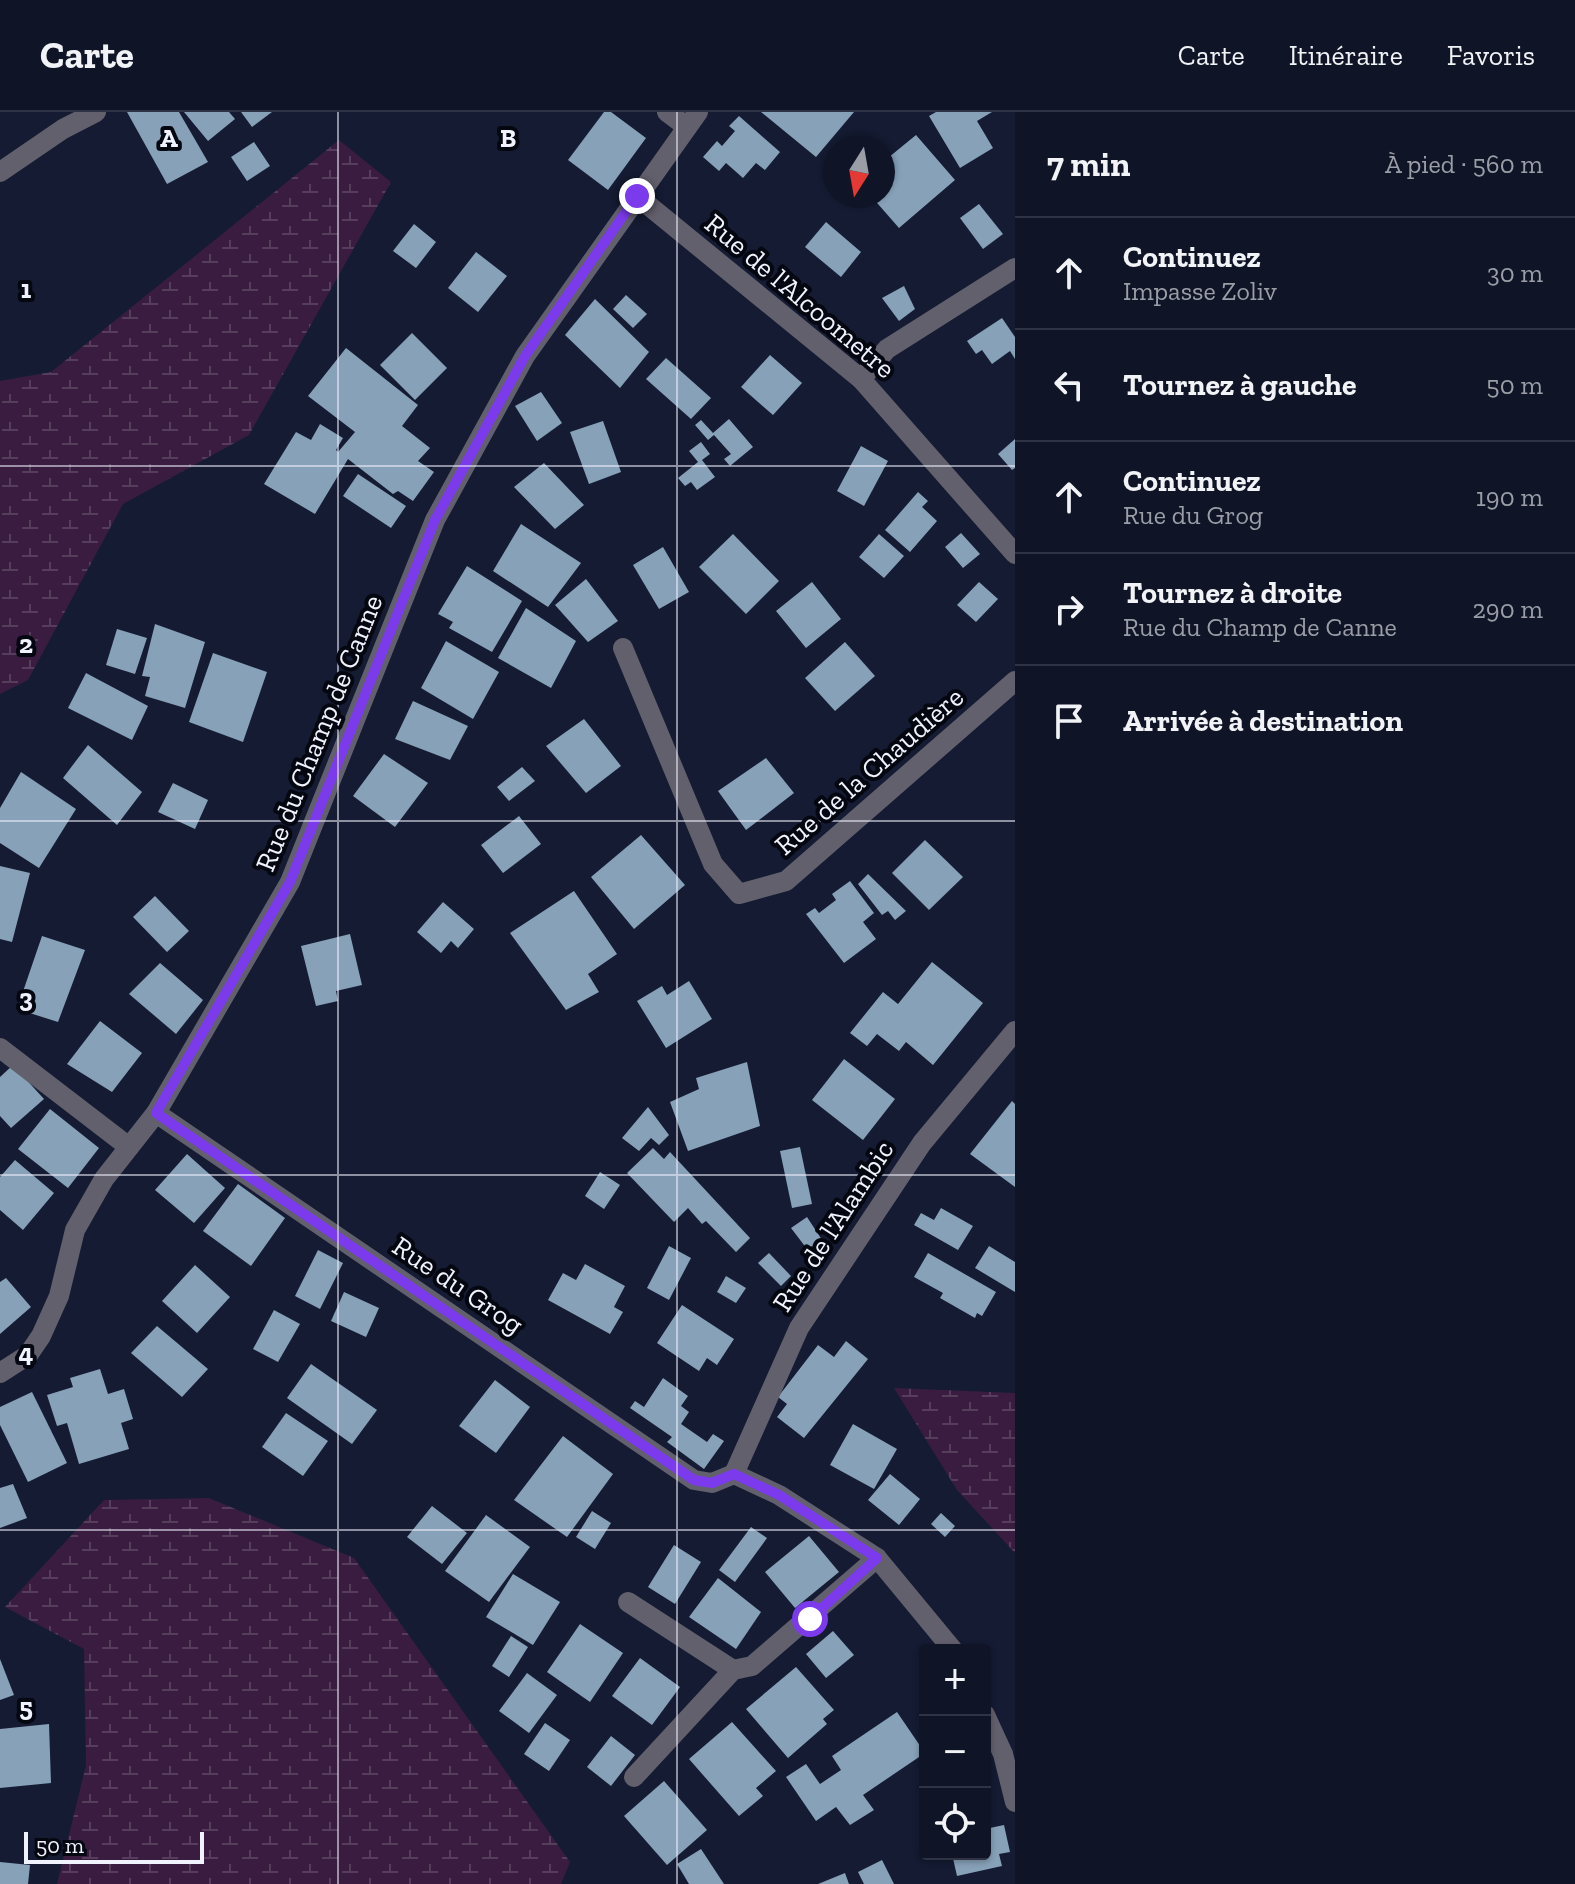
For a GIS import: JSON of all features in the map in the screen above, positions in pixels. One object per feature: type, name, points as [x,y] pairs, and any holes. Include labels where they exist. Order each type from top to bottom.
[{"type":"street","points":[[0,172],[63,129],[96,112]]},
{"type":"street","points":[[667,112],[692,120]]},
{"type":"street","name":"Rue du Champ de Canne","points":[[0,1373],[28,1355],[41,1336],[59,1296],[75,1230],[104,1179],[156,1113],[290,882],[435,520],[525,356],[692,120]]},
{"type":"street","name":"Rue de l'Alcoometre","points":[[637,196],[861,379],[1015,554]]},
{"type":"street","points":[[861,379],[887,349],[1015,268]]},
{"type":"street","name":"Rue de la Chaudière","points":[[623,648],[713,864],[739,894],[786,881],[1015,681]]},
{"type":"street","name":"Rue de l'Alambic","points":[[734,1474],[799,1328],[922,1143],[1015,1031]]},
{"type":"street","points":[[0,1048],[129,1147]]},
{"type":"street","name":"Rue du Grog","points":[[156,1113],[694,1480],[712,1483],[734,1474]]},
{"type":"street","points":[[734,1474],[779,1495],[877,1558],[948,1644]]},
{"type":"street","points":[[634,1777],[733,1670],[752,1666],[877,1558]]},
{"type":"street","points":[[628,1602],[733,1670]]},
{"type":"street","points":[[985,1716],[1003,1754],[1015,1802]]},
{"type":"green space","points":[[339,140],[391,182],[249,435],[123,504],[28,680],[0,694],[0,381],[51,372]]},
{"type":"green space","points":[[894,1388],[1015,1393],[1015,1553],[957,1490]]},
{"type":"green space","points":[[209,1498],[354,1558],[570,1862],[561,1884],[57,1884],[86,1765],[84,1649],[5,1607],[104,1500]]},
{"type":"building","points":[[127,112],[179,112],[208,162],[167,184]]},
{"type":"building","points":[[184,112],[229,112],[235,119],[208,141]]},
{"type":"building","points":[[241,112],[272,112],[252,127]]},
{"type":"building","points":[[604,112],[611,112],[646,138],[608,190],[568,160]]},
{"type":"building","points":[[761,112],[854,112],[834,136],[823,136],[823,149],[816,157]]},
{"type":"building","points":[[936,112],[992,112],[977,121],[993,148],[960,168],[929,116]]},
{"type":"building","points":[[739,116],[780,152],[765,170],[756,163],[743,178],[726,163],[719,171],[703,157],[717,141],[722,146],[735,131],[729,126]]},
{"type":"building","points":[[916,135],[955,180],[899,228],[882,208],[895,208],[895,152]]},
{"type":"building","points":[[254,142],[270,166],[247,181],[231,157]]},
{"type":"building","points":[[979,204],[1003,234],[983,249],[960,218]]},
{"type":"building","points":[[826,222],[861,252],[841,277],[805,247]]},
{"type":"building","points":[[414,224],[436,242],[416,268],[393,251]]},
{"type":"building","points":[[476,252],[507,276],[478,312],[448,288]]},
{"type":"building","points":[[904,286],[915,309],[899,321],[882,298]]},
{"type":"building","points":[[626,295],[647,314],[633,328],[613,309]]},
{"type":"building","points":[[595,299],[649,352],[620,388],[565,335]]},
{"type":"building","points":[[1002,318],[1015,337],[1015,359],[1010,351],[992,364],[982,350],[976,354],[967,341]]},
{"type":"building","points":[[412,333],[447,368],[415,400],[380,365]]},
{"type":"building","points":[[346,348],[418,405],[402,426],[430,448],[418,461],[434,472],[413,501],[398,491],[393,494],[348,459],[315,514],[264,484],[296,432],[311,440],[320,424],[343,438],[336,450],[338,452],[355,432],[308,396]]},
{"type":"building","points":[[770,355],[802,383],[773,415],[741,387]]},
{"type":"building","points":[[666,358],[711,398],[691,419],[646,379]]},
{"type":"building","points":[[541,392],[562,423],[537,441],[515,406]]},
{"type":"building","points":[[729,419],[753,447],[730,466],[724,459],[731,454],[714,435],[708,440],[695,425],[701,420],[713,433]]},
{"type":"building","points":[[603,421],[621,472],[589,484],[570,432]]},
{"type":"building","points":[[1015,439],[1015,468],[1012,470],[998,454]]},
{"type":"building","points":[[701,442],[710,454],[702,460],[715,477],[697,490],[691,482],[685,486],[678,478],[698,462],[689,451]]},
{"type":"building","points":[[861,446],[888,461],[864,506],[837,491]]},
{"type":"building","points":[[544,463],[584,505],[555,529],[514,487]]},
{"type":"building","points":[[358,474],[406,506],[391,528],[343,496]]},
{"type":"building","points":[[918,492],[928,501],[922,507],[937,521],[910,552],[885,530]]},
{"type":"building","points":[[521,524],[581,563],[548,607],[493,571]]},
{"type":"building","points":[[961,533],[980,554],[963,568],[945,547]]},
{"type":"building","points":[[733,534],[779,581],[746,614],[699,567]]},
{"type":"building","points":[[879,534],[904,556],[884,578],[859,557]]},
{"type":"building","points":[[663,547],[689,592],[659,609],[633,565]]},
{"type":"building","points":[[467,566],[522,601],[492,652],[449,628],[453,622],[438,614]]},
{"type":"building","points":[[586,579],[618,621],[588,642],[555,605]]},
{"type":"building","points":[[812,582],[841,619],[806,648],[776,611]]},
{"type":"building","points":[[979,582],[998,599],[976,622],[957,605]]},
{"type":"building","points":[[526,608],[576,641],[551,688],[498,658]]},
{"type":"building","points":[[155,624],[205,642],[185,708],[145,696],[150,677],[142,676]]},
{"type":"building","points":[[117,629],[147,638],[135,674],[106,665]]},
{"type":"building","points":[[446,641],[499,672],[473,719],[421,688]]},
{"type":"building","points":[[845,642],[875,676],[835,711],[805,678]]},
{"type":"building","points":[[213,653],[267,672],[243,742],[189,722]]},
{"type":"building","points":[[86,673],[148,706],[132,740],[68,708]]},
{"type":"building","points":[[413,701],[468,726],[450,760],[395,739]]},
{"type":"building","points":[[584,719],[621,766],[586,793],[546,746]]},
{"type":"building","points":[[88,745],[142,792],[117,825],[63,778]]},
{"type":"building","points":[[384,754],[428,783],[395,827],[353,796]]},
{"type":"building","points":[[766,758],[794,793],[746,830],[718,791]]},
{"type":"building","points":[[522,767],[535,781],[509,801],[497,787]]},
{"type":"building","points":[[21,772],[76,809],[39,868],[0,843],[0,808]]},
{"type":"building","points":[[173,783],[208,800],[195,829],[158,812]]},
{"type":"building","points":[[519,816],[541,844],[503,873],[481,845]]},
{"type":"building","points":[[641,835],[685,885],[634,929],[591,877]]},
{"type":"building","points":[[925,840],[963,877],[929,910],[892,873]]},
{"type":"building","points":[[0,866],[30,873],[12,942],[0,939]]},
{"type":"building","points":[[868,874],[906,911],[895,920],[888,911],[882,915],[858,884]]},
{"type":"building","points":[[850,881],[874,913],[863,922],[876,939],[844,963],[806,914],[815,908],[819,913],[836,900],[832,894]]},
{"type":"building","points":[[574,891],[617,954],[588,974],[599,992],[566,1010],[510,933]]},
{"type":"building","points":[[155,896],[189,931],[167,952],[133,917]]},
{"type":"building","points":[[443,902],[474,929],[458,948],[451,941],[441,953],[417,932]]},
{"type":"building","points":[[350,934],[362,985],[336,991],[338,1001],[316,1006],[301,946]]},
{"type":"building","points":[[42,936],[85,950],[58,1022],[17,1009]]},
{"type":"building","points":[[932,962],[983,1003],[933,1065],[906,1042],[899,1051],[877,1034],[867,1046],[850,1033],[883,992],[898,1004]]},
{"type":"building","points":[[160,963],[203,1000],[176,1034],[129,994]]},
{"type":"building","points":[[689,981],[712,1019],[666,1048],[637,1001],[662,986],[667,995]]},
{"type":"building","points":[[100,1021],[142,1053],[112,1092],[67,1064]]},
{"type":"building","points":[[844,1059],[895,1099],[863,1140],[812,1100]]},
{"type":"building","points":[[747,1062],[760,1126],[688,1151],[670,1102],[699,1089],[696,1078]]},
{"type":"building","points":[[13,1065],[44,1099],[11,1128],[0,1116],[0,1077]]},
{"type":"building","points":[[1012,1101],[1015,1104],[1015,1187],[970,1154]]},
{"type":"building","points":[[648,1107],[669,1135],[659,1145],[651,1138],[639,1151],[622,1138]]},
{"type":"building","points":[[50,1109],[99,1148],[68,1188],[18,1149]]},
{"type":"building","points":[[800,1147],[812,1204],[792,1208],[780,1151]]},
{"type":"building","points":[[653,1148],[664,1159],[670,1152],[750,1238],[736,1252],[706,1221],[702,1224],[688,1208],[674,1222],[627,1173]]},
{"type":"building","points":[[187,1154],[225,1188],[194,1223],[155,1190]]},
{"type":"building","points":[[15,1160],[54,1193],[23,1230],[0,1210],[0,1177]]},
{"type":"building","points":[[600,1172],[620,1185],[604,1209],[585,1196]]},
{"type":"building","points":[[238,1184],[285,1218],[251,1266],[203,1231]]},
{"type":"building","points":[[941,1208],[973,1226],[958,1250],[914,1225],[921,1213],[934,1220]]},
{"type":"building","points":[[807,1217],[826,1246],[817,1254],[812,1246],[807,1249],[791,1228]]},
{"type":"building","points":[[669,1246],[691,1258],[669,1300],[647,1288]]},
{"type":"building","points":[[989,1246],[1015,1262],[1015,1292],[975,1268]]},
{"type":"building","points":[[318,1250],[343,1263],[320,1309],[295,1296]]},
{"type":"building","points":[[769,1253],[791,1276],[781,1286],[758,1263]]},
{"type":"building","points":[[928,1253],[996,1292],[982,1316],[977,1313],[975,1318],[940,1298],[943,1293],[914,1277]]},
{"type":"building","points":[[585,1264],[625,1286],[614,1307],[623,1312],[610,1334],[548,1300],[563,1273],[576,1280]]},
{"type":"building","points":[[195,1265],[230,1297],[197,1333],[162,1301]]},
{"type":"building","points":[[726,1276],[746,1288],[736,1303],[717,1292]]},
{"type":"building","points":[[6,1278],[31,1307],[0,1334],[0,1282]]},
{"type":"building","points":[[344,1292],[379,1308],[366,1337],[331,1321]]},
{"type":"building","points":[[682,1305],[734,1339],[717,1365],[707,1358],[699,1371],[657,1343]]},
{"type":"building","points":[[274,1310],[300,1324],[278,1362],[253,1349]]},
{"type":"building","points":[[157,1326],[208,1369],[182,1397],[131,1353]]},
{"type":"building","points":[[846,1341],[868,1359],[804,1438],[777,1417],[787,1404],[778,1397],[818,1345],[834,1357]]},
{"type":"building","points":[[311,1364],[377,1410],[352,1444],[287,1398]]},
{"type":"building","points":[[100,1369],[108,1394],[124,1389],[133,1419],[121,1423],[129,1449],[79,1464],[67,1423],[57,1426],[47,1395],[73,1387],[70,1378]]},
{"type":"building","points":[[663,1378],[688,1396],[681,1406],[689,1412],[681,1424],[707,1442],[713,1434],[724,1441],[704,1469],[667,1442],[672,1437],[630,1408],[635,1401],[644,1407]]},
{"type":"building","points":[[495,1380],[530,1407],[496,1453],[459,1426]]},
{"type":"building","points":[[32,1392],[67,1463],[28,1482],[0,1425],[0,1407]]},
{"type":"building","points":[[286,1413],[328,1441],[303,1476],[262,1447]]},
{"type":"building","points":[[853,1424],[897,1449],[874,1489],[830,1465]]},
{"type":"building","points":[[563,1436],[613,1474],[567,1537],[514,1500]]},
{"type":"building","points":[[890,1474],[920,1499],[899,1525],[868,1500]]},
{"type":"building","points":[[13,1484],[27,1518],[0,1528],[0,1488]]},
{"type":"building","points":[[432,1506],[467,1533],[442,1564],[407,1537]]},
{"type":"building","points":[[592,1511],[611,1523],[595,1549],[576,1537]]},
{"type":"building","points":[[941,1513],[955,1526],[945,1537],[931,1524]]},
{"type":"building","points":[[486,1515],[530,1547],[489,1602],[445,1571]]},
{"type":"building","points":[[751,1527],[767,1538],[735,1582],[719,1570]]},
{"type":"building","points":[[809,1536],[839,1572],[795,1608],[765,1572]]},
{"type":"building","points":[[674,1545],[701,1562],[675,1604],[648,1587]]},
{"type":"building","points":[[513,1574],[560,1602],[533,1645],[486,1617]]},
{"type":"building","points":[[718,1578],[761,1612],[736,1649],[689,1617]]},
{"type":"building","points":[[580,1624],[623,1653],[590,1702],[547,1672]]},
{"type":"building","points":[[833,1631],[854,1655],[826,1678],[806,1654]]},
{"type":"building","points":[[511,1636],[528,1647],[509,1677],[492,1666]]},
{"type":"building","points":[[640,1658],[680,1687],[652,1725],[612,1696]]},
{"type":"building","points":[[0,1659],[14,1695],[0,1700]]},
{"type":"building","points":[[796,1667],[834,1710],[823,1719],[827,1724],[788,1758],[746,1709]]},
{"type":"building","points":[[527,1673],[557,1695],[529,1733],[499,1711]]},
{"type":"building","points":[[897,1712],[919,1744],[919,1757],[863,1795],[874,1810],[850,1825],[836,1807],[816,1821],[786,1777],[806,1764],[820,1784],[841,1770],[832,1756]]},
{"type":"building","points":[[732,1722],[776,1771],[756,1788],[763,1796],[739,1816],[689,1759]]},
{"type":"building","points":[[545,1723],[570,1740],[549,1771],[524,1754]]},
{"type":"building","points":[[49,1724],[51,1783],[0,1788],[0,1729]]},
{"type":"building","points":[[611,1736],[635,1755],[611,1786],[587,1767]]},
{"type":"building","points":[[664,1781],[707,1830],[667,1865],[624,1816]]},
{"type":"building","points":[[1004,1825],[1010,1852],[999,1854],[1002,1866],[957,1876],[953,1860],[991,1860],[991,1828]]},
{"type":"building","points":[[701,1849],[724,1884],[689,1884],[677,1864]]},
{"type":"building","points":[[882,1860],[894,1884],[864,1884],[858,1872]]},
{"type":"building","points":[[0,1862],[30,1865],[28,1884],[0,1884]]},
{"type":"building","points":[[845,1873],[849,1884],[818,1884]]},
{"type":"route","points":[[637,196],[525,356],[435,520],[290,882],[156,1113],[694,1480],[712,1483],[734,1474],[779,1495],[877,1558],[810,1619]]}]
